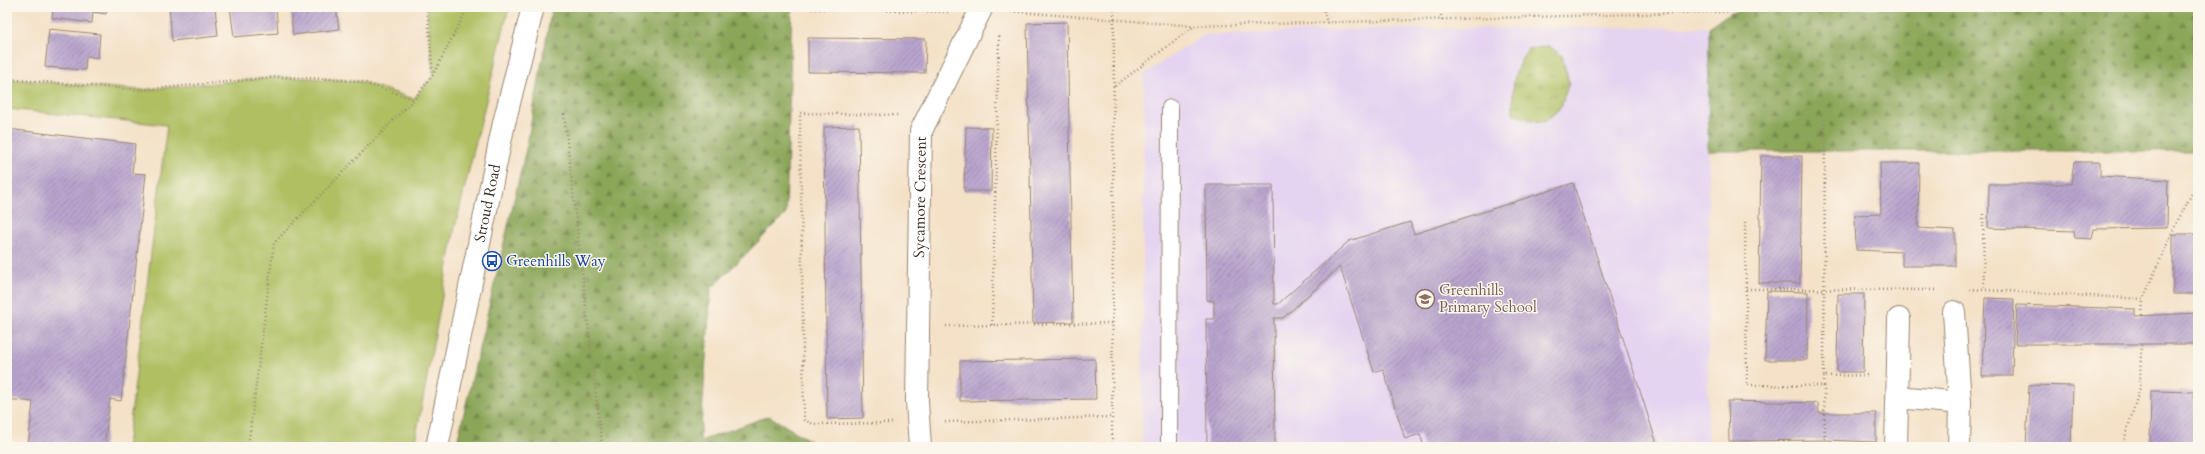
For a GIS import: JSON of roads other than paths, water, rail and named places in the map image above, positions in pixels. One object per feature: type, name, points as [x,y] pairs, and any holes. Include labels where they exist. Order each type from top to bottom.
[{"type":"street","name":"Stroud Road","points":[[437,447],[504,122],[533,7]]},
{"type":"street","name":"Sycamore Crescent","points":[[920,447],[917,401],[921,131],[981,9]]},
{"type":"street","points":[[1954,312],[1960,404],[1959,447]]},
{"type":"street","points":[[1896,447],[1899,374],[1899,319]]},
{"type":"street","points":[[1898,397],[1960,404]]},
{"type":"lane","points":[[1169,447],[1170,108]]},
{"type":"place","name":"Greenhills Way","points":[[492,261]]},
{"type":"place","name":"Greenhills Primary School","points":[[1425,299]]}]
